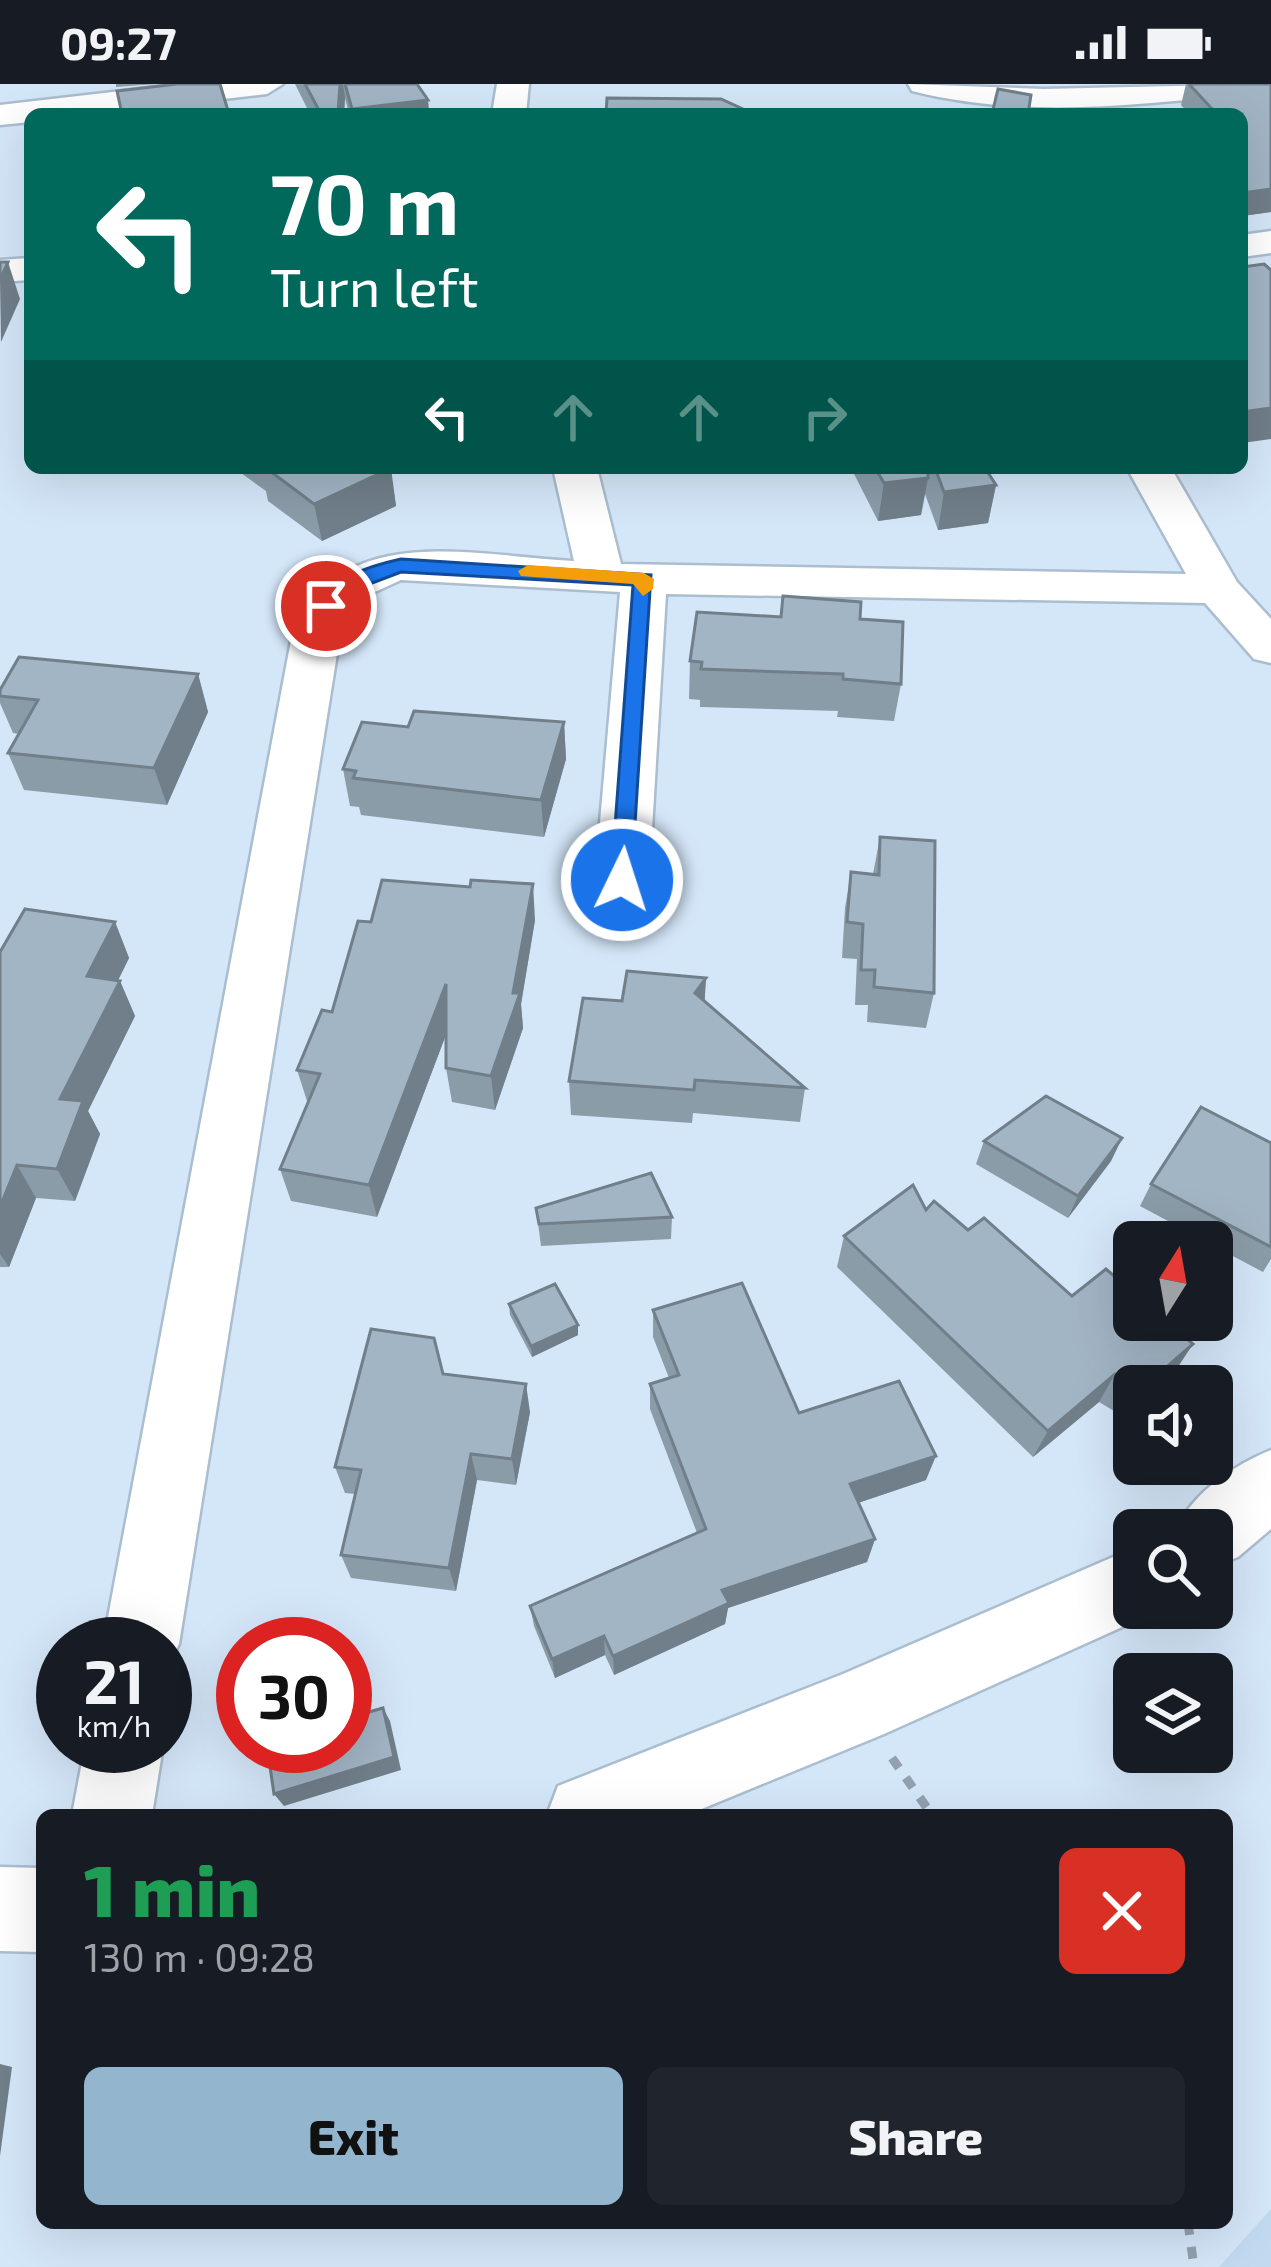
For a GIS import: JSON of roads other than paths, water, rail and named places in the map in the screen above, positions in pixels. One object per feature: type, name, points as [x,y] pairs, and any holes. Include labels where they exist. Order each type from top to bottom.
[{"type":"street","points":[[60,108],[267,84]]},
{"type":"street","points":[[924,84],[970,94],[1069,99],[1246,84]]},
{"type":"street","points":[[578,474],[622,578],[622,880]]},
{"type":"street","points":[[1152,474],[1218,590],[1271,648]]},
{"type":"street","points":[[146,1617],[316,634],[326,606],[344,586],[369,572],[401,566],[622,578],[1218,590]]},
{"type":"street","points":[[1233,1515],[1271,1484]]},
{"type":"street","points":[[602,1809],[857,1707],[1113,1593]]},
{"type":"street","points":[[113,1809],[119,1773]]},
{"type":"street","points":[[0,1909],[36,1910]]}]
